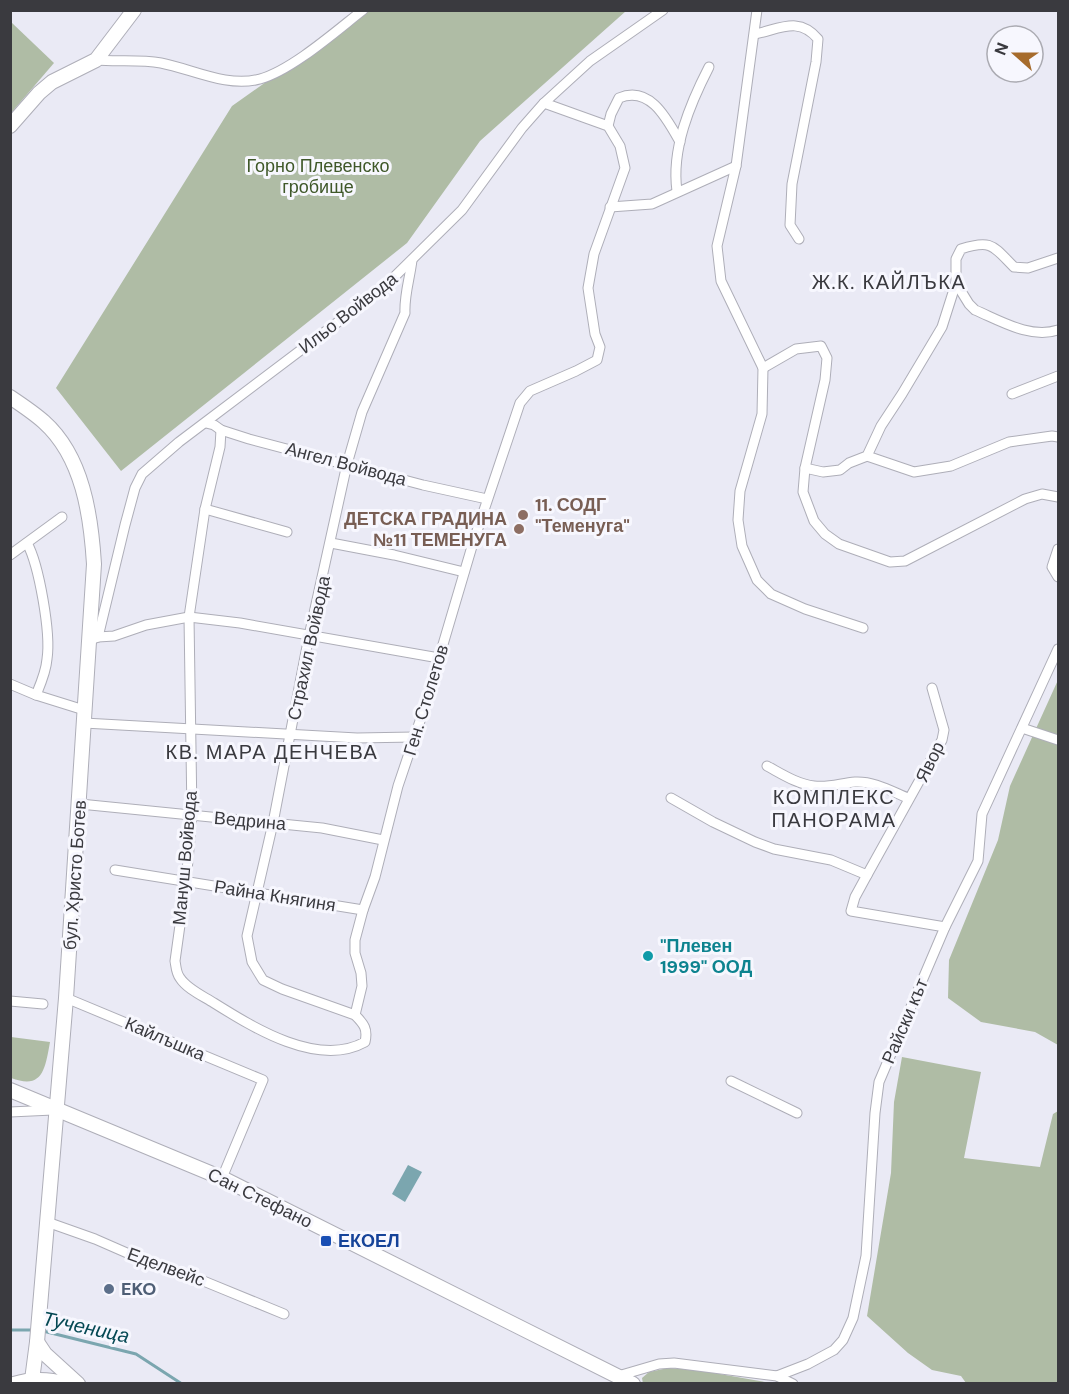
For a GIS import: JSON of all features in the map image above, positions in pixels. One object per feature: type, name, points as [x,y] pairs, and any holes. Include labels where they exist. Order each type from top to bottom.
[{"type":"main road","points":[[10,126],[45,87],[96,60],[134,10]]},
{"type":"main road","name":"бул. Христо Ботев","points":[[10,397],[45,423],[65,448],[79,479],[88,513],[93,548],[94,639],[84,716],[66,998],[38,1339],[32,1380]]},
{"type":"main road","name":"Сан Стефано","points":[[10,1090],[222,1178],[633,1383]]},
{"type":"main road","points":[[38,1339],[45,1354],[78,1383]]},
{"type":"main road","points":[[14,1383],[32,1380],[66,1383]]},
{"type":"street","points":[[96,60],[159,63],[235,81],[259,80],[274,74],[313,49],[363,10]]},
{"type":"street","name":"Ильо Войвода","points":[[94,639],[135,488],[142,474],[179,442],[384,288],[462,210],[544,103],[590,61],[663,10]]},
{"type":"street","points":[[757,10],[736,166],[717,246],[721,281],[750,338],[762,368],[762,414],[740,491],[738,520],[742,546],[757,580],[771,594],[805,609],[863,628]]},
{"type":"street","points":[[755,34],[798,25],[810,30],[818,39],[816,62],[792,184],[790,225],[799,239]]},
{"type":"street","points":[[677,191],[675,176],[680,142],[691,103],[709,67]]},
{"type":"street","points":[[608,126],[619,98],[630,93],[660,108],[680,142]]},
{"type":"street","points":[[544,103],[608,126],[620,146],[625,168],[610,207],[652,204],[677,191],[705,182],[736,166]]},
{"type":"street","name":"Ген. Столетов","points":[[355,1015],[362,986],[355,953],[355,940],[363,910],[375,877],[398,786],[464,572],[520,403],[530,391],[597,360],[600,347],[595,334],[588,288],[594,254],[610,207]]},
{"type":"street","points":[[867,456],[880,426],[942,327],[956,283],[956,259],[961,249],[974,245],[993,245],[1014,267],[1028,268],[1059,258]]},
{"type":"street","name":"Страхил Войвода","points":[[355,1015],[263,980],[252,962],[247,936],[273,824],[309,636],[347,464],[362,412],[405,313],[404,299],[409,285],[412,260]]},
{"type":"street","points":[[956,283],[975,310],[1030,332],[1045,334],[1059,330]]},
{"type":"street","points":[[762,368],[796,349],[821,346],[826,358],[825,380],[805,468],[802,492],[814,521],[838,544],[890,562],[905,561],[1025,499],[1042,494],[1059,497]]},
{"type":"street","points":[[1011,394],[1059,376]]},
{"type":"street","name":"Ангел Войвода","points":[[206,423],[221,430],[423,485],[487,499]]},
{"type":"street","name":"Мануш Войвода","points":[[221,430],[220,447],[205,509],[189,617],[192,816],[175,961],[181,980],[231,1013],[283,1041],[314,1049],[347,1049],[365,1042],[367,1033],[364,1023],[355,1015]]},
{"type":"street","points":[[805,468],[823,472],[840,470],[849,463],[867,456],[914,472],[951,466],[1009,442],[1059,437]]},
{"type":"street","points":[[205,509],[287,532]]},
{"type":"street","points":[[10,555],[62,517]]},
{"type":"street","points":[[27,543],[37,565],[48,645],[45,670],[36,695]]},
{"type":"street","points":[[331,543],[464,572]]},
{"type":"street","points":[[1059,549],[1052,567],[1059,576]]},
{"type":"street","points":[[94,639],[114,636],[146,625],[189,617],[240,623],[439,658]]},
{"type":"street","name":"Райски кът","points":[[777,1376],[808,1364],[834,1350],[843,1340],[854,1318],[866,1256],[879,1083],[945,927],[978,861],[982,814],[1059,649]]},
{"type":"street","points":[[1047,675],[1059,678]]},
{"type":"street","points":[[10,684],[84,716],[192,728],[357,738],[414,737]]},
{"type":"street","name":"Явор","points":[[932,688],[944,729],[942,740],[855,897],[851,911],[945,927]]},
{"type":"street","points":[[1022,728],[1059,740]]},
{"type":"street","points":[[767,766],[800,783],[812,786],[828,788],[854,782],[867,782],[908,798]]},
{"type":"street","points":[[671,798],[755,842],[774,849],[831,860],[867,875]]},
{"type":"street","name":"Ведрина","points":[[80,804],[322,828],[383,840]]},
{"type":"street","name":"Райна Княгиня","points":[[115,870],[363,910]]},
{"type":"street","name":"Кайлъшка","points":[[66,998],[263,1080],[222,1178]]},
{"type":"street","points":[[10,1001],[43,1004]]},
{"type":"street","points":[[731,1081],[797,1113]]},
{"type":"street","points":[[10,1112],[57,1110]]},
{"type":"street","name":"Еделвейс","points":[[47,1222],[284,1314]]},
{"type":"street","points":[[618,1376],[659,1364],[674,1363],[777,1376],[793,1383]]},
{"type":"green space","name":"Горно Плевенско гробище","points":[[366,11],[626,11],[480,141],[407,243],[121,471],[56,388],[232,106]]},
{"type":"green space","points":[[11,22],[54,63],[11,113]]},
{"type":"green space","points":[[1058,680],[1058,1045],[1035,1032],[981,1022],[948,998],[949,960],[998,840],[1010,786]]},
{"type":"green space","points":[[11,1037],[50,1042],[44,1068],[36,1079],[22,1081],[11,1078]]},
{"type":"green space","points":[[902,1057],[981,1072],[964,1158],[1040,1167],[1053,1114],[1058,1111],[1058,1383],[966,1383],[961,1376],[932,1370],[908,1353],[867,1316],[891,1173],[894,1102]]},
{"type":"green space","points":[[668,1368],[697,1370],[771,1383],[643,1384],[642,1378],[649,1372]]},
{"type":"water","points":[[408,1165],[422,1172],[405,1202],[392,1194]]},
{"type":"waterway","name":"Тученица","points":[[10,1330],[33,1330]]},
{"type":"waterway","name":"Тученица","points":[[43,1331],[136,1354],[182,1384]]},
{"type":"place","name":"11. СОДГ \"Теменуга\"","points":[[523,515]]},
{"type":"place","name":"ДЕТСКА ГРАДИНА №11 ТЕМЕНУГА","points":[[519,529]]},
{"type":"place","name":"\"Плевен 1999\" ООД","points":[[648,956]]},
{"type":"place","name":"ЕКОЕЛ","points":[[326,1241]]},
{"type":"place","name":"EKO","points":[[109,1289]]},
{"type":"district","name":"Ж.К. КАЙЛЪКА","points":[[889,282]]},
{"type":"district","name":"КВ. МАРА ДЕНЧЕВА","points":[[272,752]]},
{"type":"district","name":"КОМПЛЕКС ПАНОРАМА","points":[[834,808]]}]
